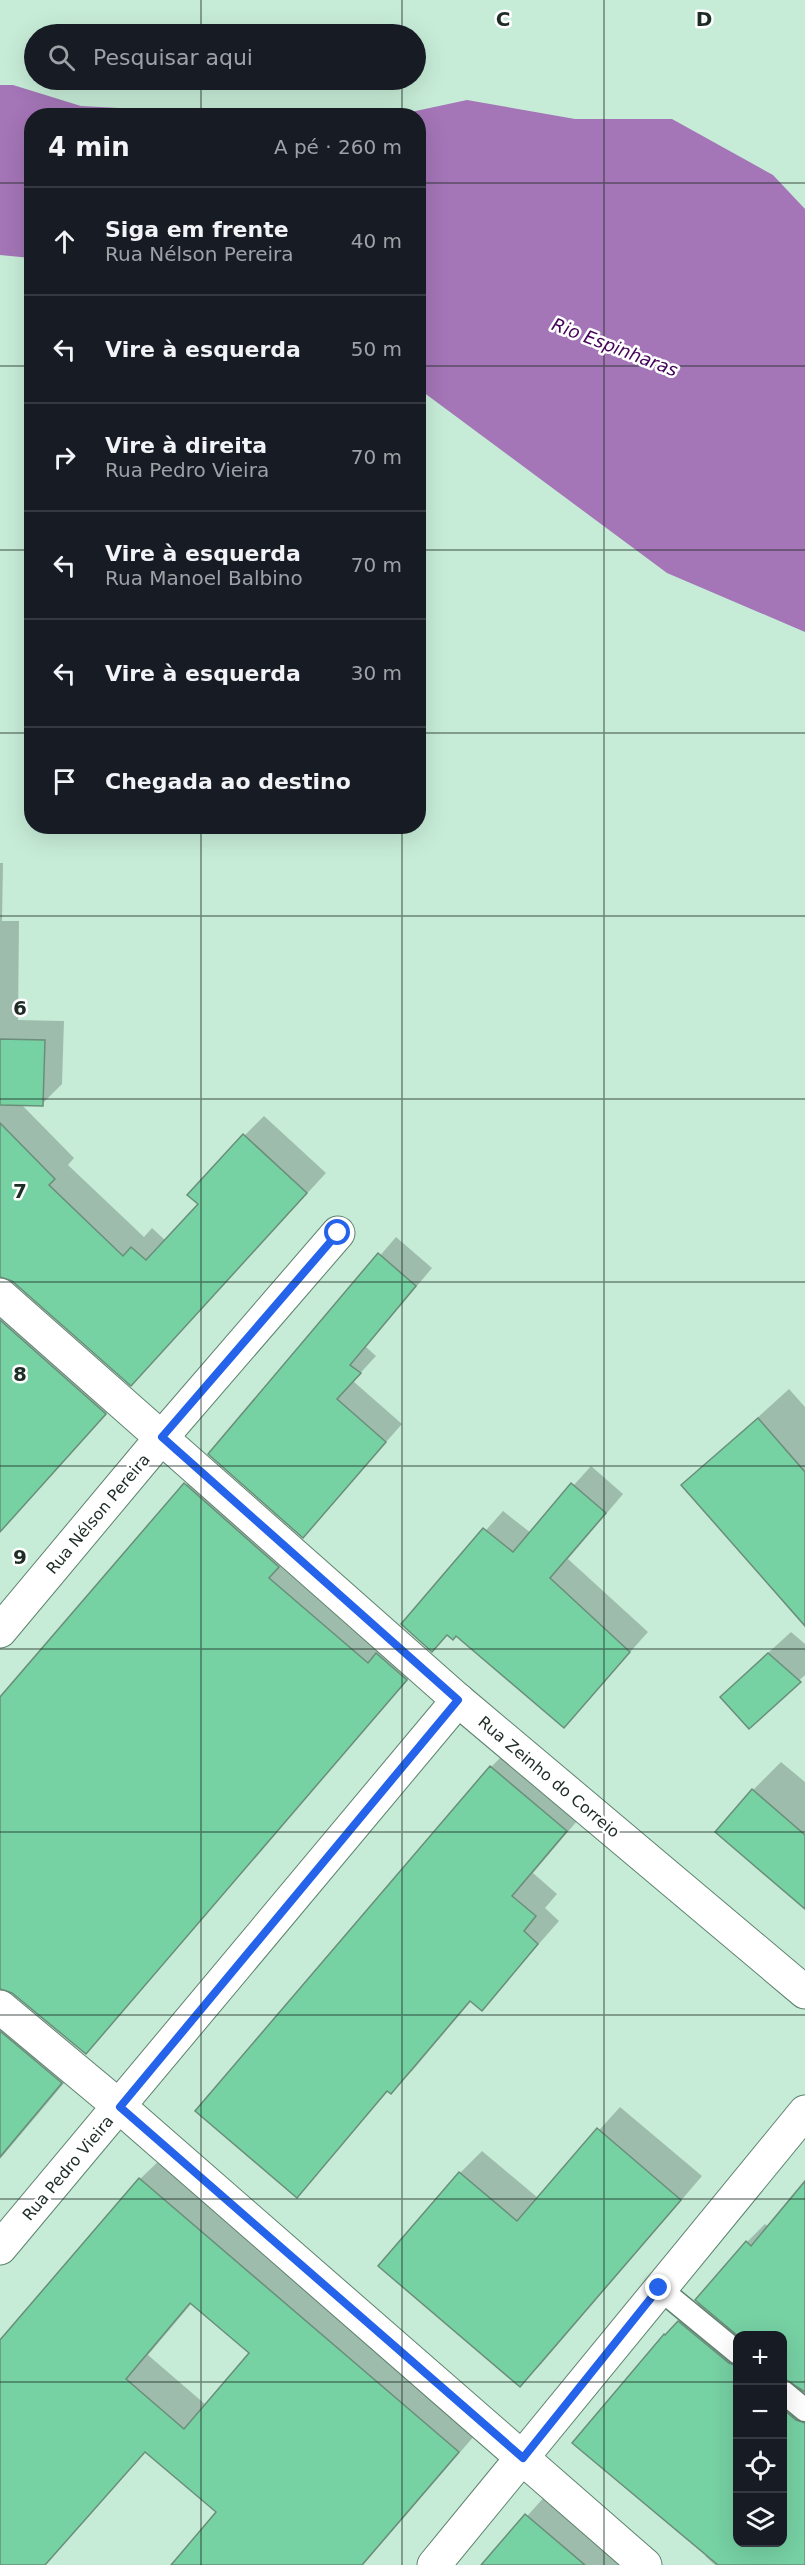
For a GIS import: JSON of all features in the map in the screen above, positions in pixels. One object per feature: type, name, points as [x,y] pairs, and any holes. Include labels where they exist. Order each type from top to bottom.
[{"type":"street","name":"Rua Nélson Pereira","points":[[0,1631],[162,1437],[338,1233]]},
{"type":"street","name":"Rua Zeinho do Correio","points":[[0,1295],[458,1700],[805,1992]]},
{"type":"street","name":"Rua Pedro Vieira","points":[[0,2248],[458,1700]]},
{"type":"street","points":[[0,2007],[120,2107],[645,2565]]},
{"type":"street","points":[[434,2565],[805,2112]]},
{"type":"lane","points":[[659,2288],[733,2349]]},
{"type":"lane","points":[[787,2394],[805,2410]]},
{"type":"water","points":[[0,85],[13,85],[81,106],[119,108],[24,108],[24,257],[0,255]]},
{"type":"water","name":"Rio Espinharas","points":[[467,100],[575,119],[672,119],[773,175],[805,209],[805,632],[667,573],[426,394],[426,109]]},
{"type":"building","points":[[0,1039],[45,1040],[43,1106],[0,1105]]},
{"type":"building","points":[[0,1123],[55,1179],[49,1185],[123,1256],[131,1247],[146,1260],[198,1204],[187,1195],[243,1134],[307,1193],[131,1386],[12,1281],[0,1277]]},
{"type":"building","points":[[378,1253],[416,1286],[350,1365],[361,1373],[337,1399],[386,1442],[303,1538],[208,1454]]},
{"type":"building","points":[[0,1320],[106,1414],[0,1532]]},
{"type":"building","points":[[758,1418],[805,1472],[805,1626],[681,1485]]},
{"type":"building","points":[[184,1483],[279,1567],[269,1578],[368,1663],[376,1653],[407,1680],[86,2054],[12,1993],[0,1989],[0,1697]]},
{"type":"building","points":[[571,1483],[606,1513],[550,1578],[630,1652],[564,1728],[456,1636],[453,1640],[447,1635],[432,1652],[401,1624],[483,1528],[513,1552]]},
{"type":"building","points":[[768,1653],[801,1682],[749,1729],[720,1697]]},
{"type":"building","points":[[490,1766],[567,1831],[512,1896],[536,1916],[524,1931],[538,1944],[482,2011],[470,2001],[391,2094],[387,2091],[297,2198],[195,2111]]},
{"type":"building","points":[[752,1789],[805,1835],[805,1909],[715,1832]]},
{"type":"building","points":[[0,2031],[62,2083],[0,2157]]},
{"type":"building","points":[[597,2128],[681,2200],[520,2387],[378,2266],[459,2172],[517,2221]]},
{"type":"building","points":[[139,2178],[459,2452],[362,2565],[171,2565],[216,2512],[145,2452],[45,2565],[0,2565],[0,2340]],"holes":[[[190,2303],[249,2353],[184,2429],[126,2379]]]},
{"type":"building","points":[[805,2181],[805,2392],[787,2381],[787,2331],[733,2332],[695,2300],[746,2241],[751,2246]]},
{"type":"building","points":[[678,2321],[733,2364],[733,2547],[787,2547],[787,2412],[796,2420],[805,2423],[805,2565],[718,2565],[572,2443]]},
{"type":"building","points":[[525,2514],[585,2565],[481,2565]]},
{"type":"route","points":[[338,1233],[162,1437],[458,1700],[120,2107],[523,2458],[659,2288]]}]
